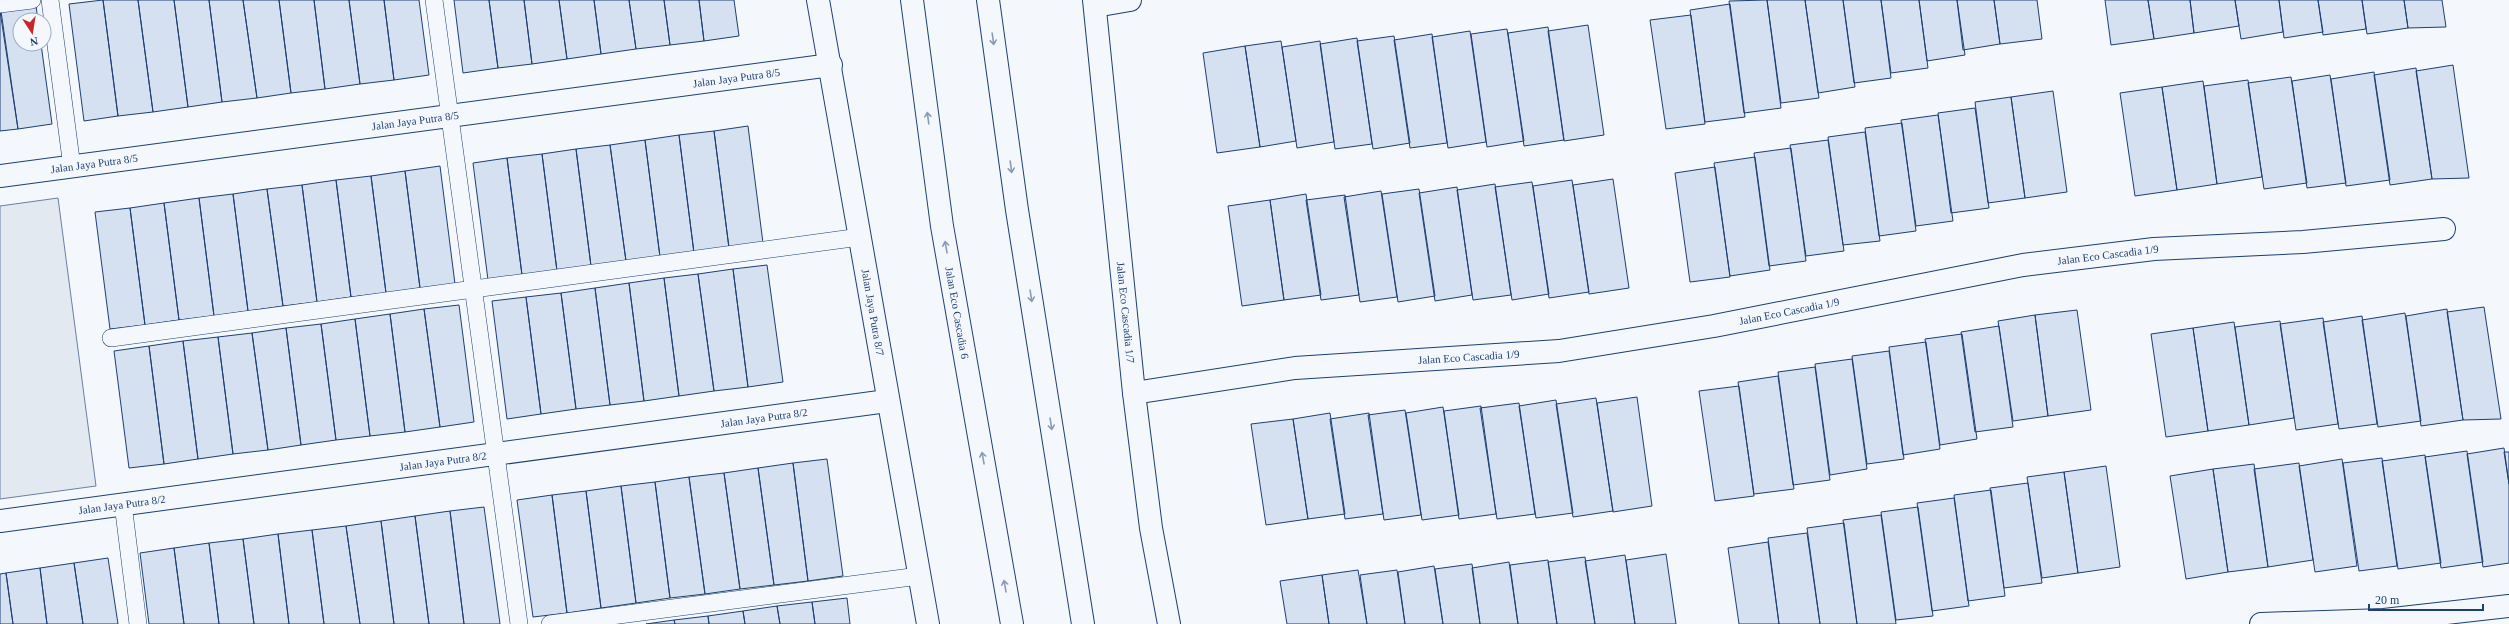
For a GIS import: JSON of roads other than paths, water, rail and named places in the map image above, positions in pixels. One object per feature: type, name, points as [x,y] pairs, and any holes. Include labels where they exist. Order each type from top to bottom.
[{"type":"street","name":"Jalan Jaya Putra 8/7","points":[[818,0],[831,65],[887,401],[928,624]]},
{"type":"street","name":"Jalan Eco Cascadia 6","points":[[912,0],[942,226],[1012,624]]},
{"type":"street","points":[[988,0],[1017,210],[1083,624]]},
{"type":"street","points":[[1094,3],[1130,0]]},
{"type":"street","name":"Jalan Eco Cascadia 1/7","points":[[1094,3],[1134,393],[1151,528],[1169,624]]},
{"type":"street","name":"Jalan Jaya Putra 8/5","points":[[0,176],[831,65]]},
{"type":"street","name":"Jalan Eco Cascadia 1/9","points":[[1134,393],[1295,368],[1559,351],[1714,326],[2023,265],[2154,249],[2303,242],[2444,228]]},
{"type":"street","name":"Jalan Jaya Putra 8/2","points":[[0,521],[887,401]]},
{"type":"street","points":[[2261,624],[2384,620],[2509,606]]},
{"type":"lane","points":[[0,4],[32,0]]},
{"type":"lane","points":[[50,0],[72,167]]},
{"type":"lane","points":[[434,0],[519,624]]},
{"type":"lane","points":[[111,338],[860,237]]},
{"type":"lane","points":[[123,504],[138,624]]},
{"type":"lane","points":[[550,624],[919,576]]}]
